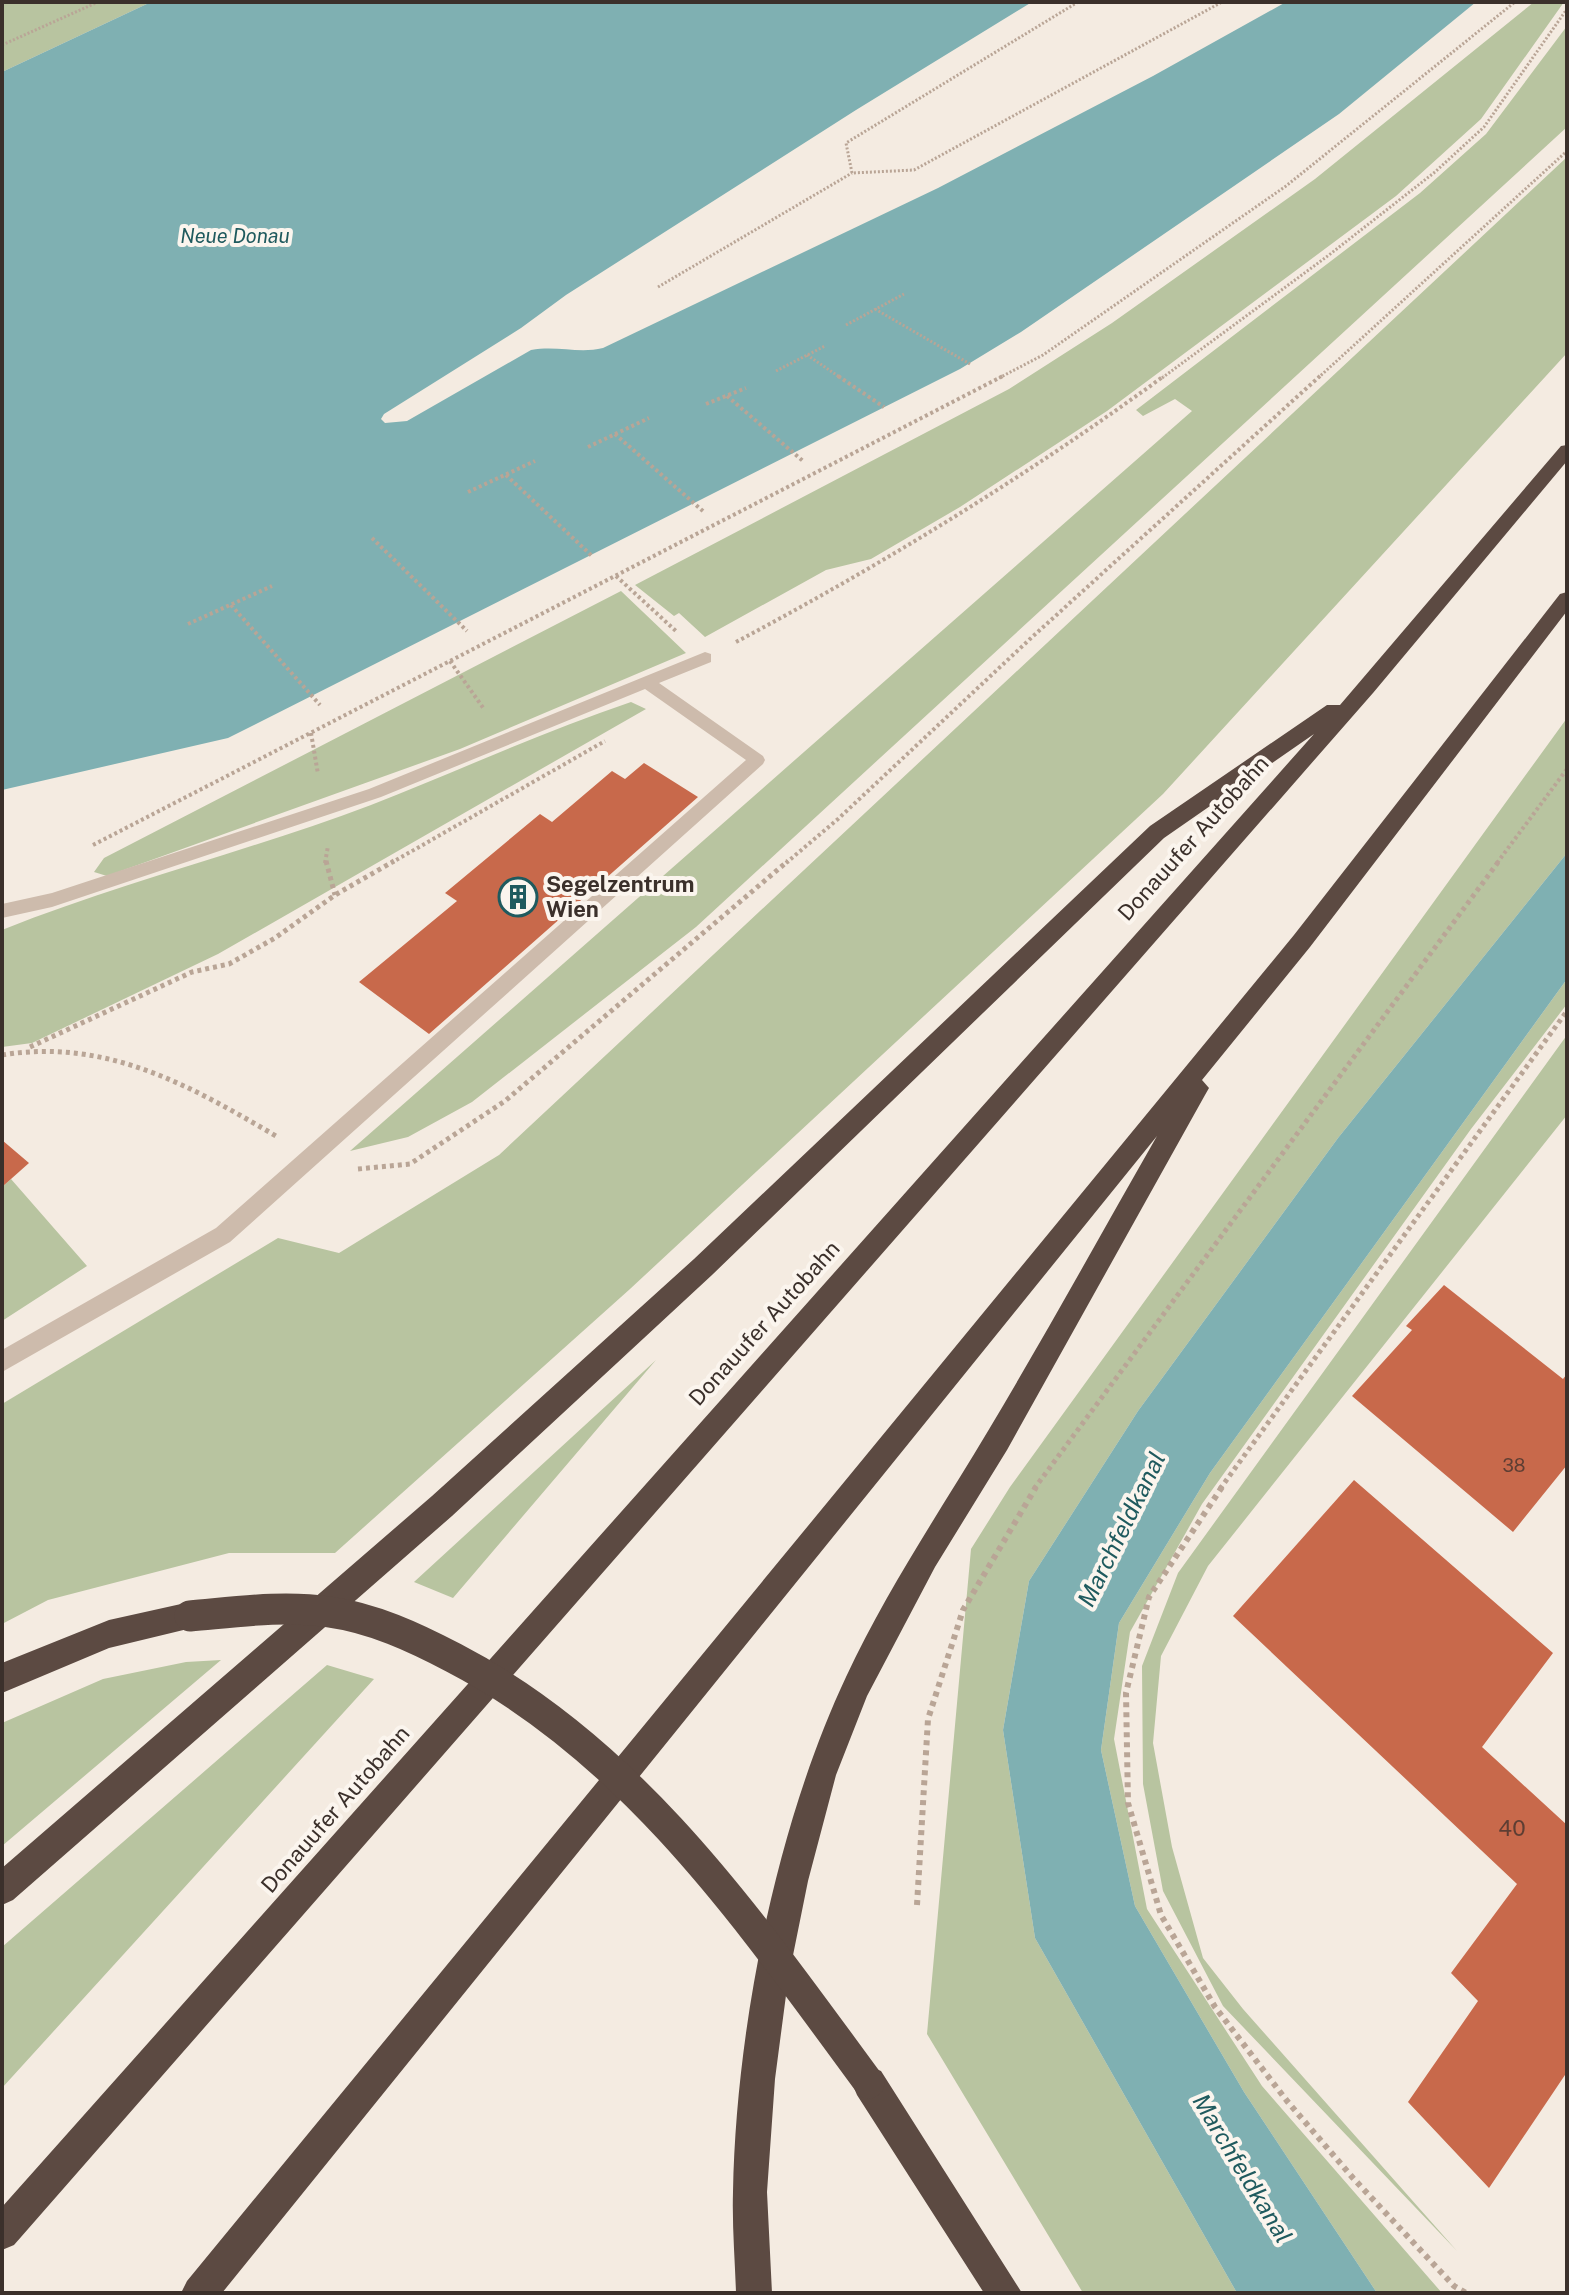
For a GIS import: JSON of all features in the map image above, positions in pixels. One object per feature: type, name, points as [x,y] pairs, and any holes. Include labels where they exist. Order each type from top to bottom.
[{"type":"highway","name":"Donauufer Autobahn","points":[[2,2233],[1366,688],[1567,450]]},
{"type":"highway","points":[[199,2293],[1302,941],[1567,598]]},
{"type":"highway","points":[[2,1889],[442,1506],[703,1267],[1157,832],[1366,688]]},
{"type":"highway","points":[[754,2293],[750,2192],[758,2079],[772,1980],[792,1881],[821,1775],[856,1687],[925,1557],[997,1441],[1230,1029]]},
{"type":"highway","points":[[2,1678],[109,1634],[190,1616],[262,1609],[329,1612],[392,1628],[462,1659],[525,1696],[588,1748],[653,1809],[736,1906],[869,2083],[1004,2293]]},
{"type":"lane","points":[[2,911],[52,900],[375,793],[705,658]]},
{"type":"lane","points":[[2,1362],[223,1235],[757,760],[648,683]]},
{"type":"path","points":[[2,45],[98,2]]},
{"type":"path","points":[[852,173],[846,143],[1078,2]]},
{"type":"path","points":[[658,287],[852,173],[914,170],[1222,2]]},
{"type":"path","points":[[86,848],[1043,355],[1286,186],[1515,2]]},
{"type":"path","points":[[616,576],[705,658],[812,602],[984,501],[1123,406],[1329,255],[1435,172],[1484,127],[1567,9]]},
{"type":"path","points":[[1030,639],[1567,151]]},
{"type":"path","points":[[846,325],[904,294]]},
{"type":"path","points":[[875,309],[970,364]]},
{"type":"path","points":[[776,371],[825,346]]},
{"type":"path","points":[[807,355],[884,407]]},
{"type":"path","points":[[706,404],[746,388]]},
{"type":"path","points":[[727,396],[803,461]]},
{"type":"path","points":[[588,447],[649,418]]},
{"type":"path","points":[[615,434],[704,512]]},
{"type":"path","points":[[468,492],[535,461]]},
{"type":"path","points":[[506,475],[592,556]]},
{"type":"path","points":[[372,538],[467,631]]},
{"type":"path","points":[[188,624],[272,586]]},
{"type":"path","points":[[231,605],[320,705]]},
{"type":"path","points":[[450,661],[506,741]]},
{"type":"path","points":[[29,1048],[192,972],[229,964],[275,938],[335,895],[605,741]]},
{"type":"path","points":[[917,1905],[928,1719],[963,1610],[1007,1532],[1022,1506],[1567,769]]},
{"type":"path","points":[[1466,2293],[1454,2286],[1353,2178],[1287,2101],[1215,2007],[1161,1915],[1128,1803],[1126,1693],[1149,1597],[1192,1528],[1567,1011]]},
{"type":"green space","points":[[2,2],[151,2],[2,72]]},
{"type":"green space","points":[[1534,2],[1564,2],[1481,119],[1396,196],[1107,411],[960,507],[871,559],[826,570],[705,637],[679,613],[674,616],[635,585],[1009,389],[1112,323],[1315,179]]},
{"type":"green space","points":[[1567,26],[1567,127],[696,927],[472,1102],[408,1137],[350,1151],[1192,411],[1175,399],[1143,416],[1136,410],[1420,193],[1486,134]]},
{"type":"green space","points":[[1567,157],[1567,353],[1163,794],[630,1289],[335,1553],[229,1553],[48,1600],[2,1624],[2,1404],[278,1238],[339,1253],[499,1155]]},
{"type":"green space","points":[[621,591],[686,653],[460,749],[107,876],[94,872],[104,858]]},
{"type":"green space","points":[[631,702],[646,709],[218,954],[32,1043],[2,1047],[2,930],[371,805]]},
{"type":"green space","points":[[1567,718],[1567,853],[1338,1138],[1138,1411],[1029,1581],[1003,1730],[1035,1938],[1237,2293],[1083,2293],[927,2034],[971,1549],[1010,1487]]},
{"type":"green space","points":[[1567,979],[1567,1004],[1471,1129],[1202,1504],[1130,1632],[1114,1739],[1147,1909],[1262,2086],[1442,2293],[1377,2293],[1244,2092],[1135,1906],[1101,1750],[1119,1623],[1210,1473]]},
{"type":"green space","points":[[1567,1035],[1567,1115],[1208,1566],[1161,1656],[1153,1743],[1172,1847],[1203,1958],[1243,2009],[1457,2251],[1223,2006],[1163,1891],[1143,1784],[1142,1666],[1178,1573]]},
{"type":"green space","points":[[11,1179],[87,1266],[2,1321],[2,1187]]},
{"type":"green space","points":[[656,1360],[453,1598],[414,1582]]},
{"type":"green space","points":[[221,1660],[2,1846],[2,1723],[103,1679],[186,1662]]},
{"type":"green space","points":[[327,1665],[374,1679],[2,2088],[2,1947]]},
{"type":"water","name":"Neue Donau","points":[[151,2],[1032,2],[566,295],[521,328],[384,414],[381,419],[385,423],[407,421],[531,350],[603,348],[938,188],[1153,76],[1286,2],[1476,2],[1339,114],[1021,332],[960,369],[228,738],[2,790],[2,72]]},
{"type":"water","name":"Marchfeldkanal","points":[[1567,853],[1567,979],[1210,1473],[1119,1623],[1101,1750],[1135,1906],[1244,2092],[1377,2293],[1237,2293],[1035,1938],[1003,1730],[1029,1581],[1138,1411],[1338,1138]]},
{"type":"building","name":"Segelzentrum Wien","points":[[644,763],[698,797],[429,1034],[359,982],[457,901],[445,893],[540,814],[552,822],[612,771],[625,779]]},
{"type":"building","points":[[2,1140],[29,1163],[2,1187]]},
{"type":"building","points":[[1444,1285],[1563,1379],[1567,1374],[1567,1465],[1513,1532],[1352,1396],[1412,1330],[1406,1326]]},
{"type":"building","points":[[1354,1480],[1553,1653],[1482,1747],[1567,1825],[1567,2072],[1489,2188],[1408,2102],[1478,2001],[1451,1973],[1517,1884],[1233,1616]]},
{"type":"place","name":"Segelzentrum Wien","points":[[518,897]]}]
